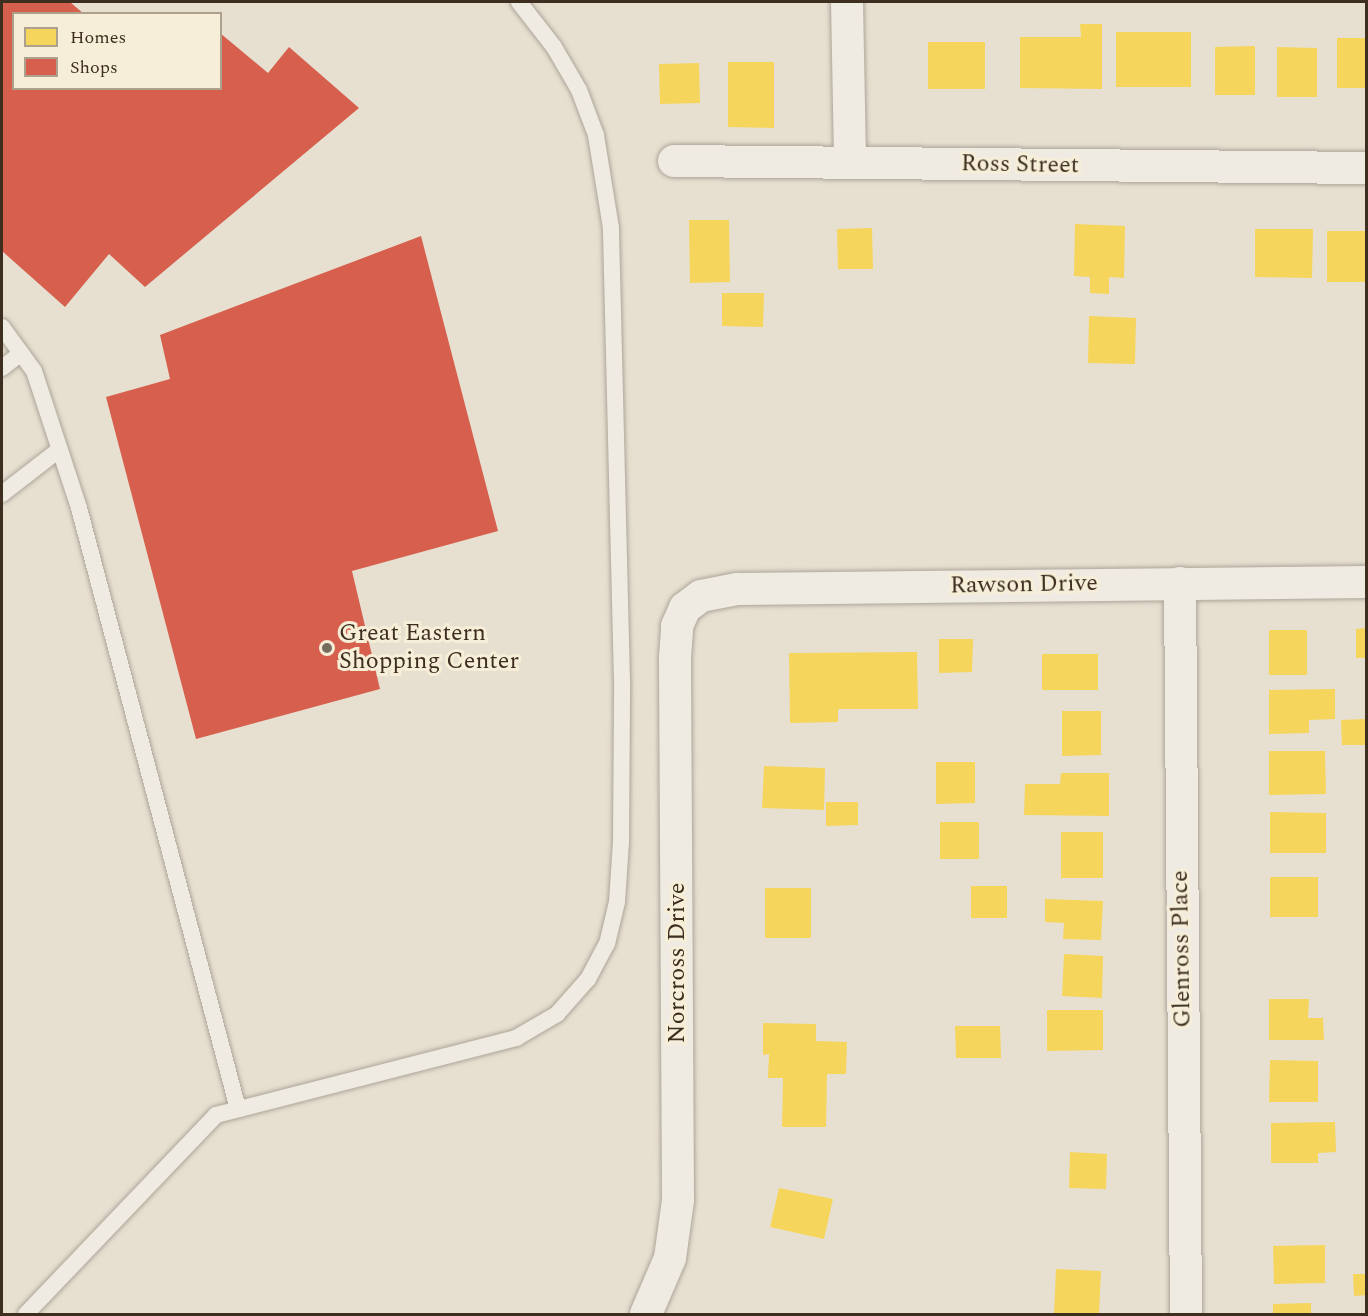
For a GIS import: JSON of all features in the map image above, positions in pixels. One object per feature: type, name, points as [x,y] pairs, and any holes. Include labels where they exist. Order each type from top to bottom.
[{"type":"street","points":[[847,2],[850,163]]},
{"type":"street","name":"Ross Street","points":[[674,161],[1366,168]]},
{"type":"street","name":"Rawson Drive","points":[[685,608],[700,596],[738,589],[1366,582]]},
{"type":"street","name":"Glenross Place","points":[[1180,584],[1186,1314]]},
{"type":"street","name":"Norcross Drive","points":[[646,1314],[670,1258],[678,1200],[675,658],[677,626],[685,608]]},
{"type":"lane","points":[[26,1314],[216,1115],[516,1038],[557,1014],[588,979],[607,944],[617,902],[621,831],[622,682],[611,228],[596,135],[579,90],[554,47],[519,2]]},
{"type":"lane","points":[[2,327],[34,371],[60,448],[238,1109]]},
{"type":"lane","points":[[2,368],[21,353]]},
{"type":"lane","points":[[2,494],[60,448]]},
{"type":"building: Homes","points":[[1080,24],[1102,24],[1102,89],[1020,88],[1020,37],[1081,37]]},
{"type":"building: Homes","points":[[1116,32],[1191,32],[1191,87],[1116,87]]},
{"type":"building: Homes","points":[[1337,38],[1366,38],[1366,88],[1337,88]]},
{"type":"building: Homes","points":[[928,42],[985,42],[985,89],[928,89]]},
{"type":"building: Homes","points":[[1255,46],[1255,95],[1215,95],[1215,47]]},
{"type":"building: Homes","points":[[1277,47],[1317,48],[1317,97],[1277,97]]},
{"type":"building: Homes","points":[[728,62],[774,62],[774,128],[728,127]]},
{"type":"building: Homes","points":[[699,63],[700,103],[660,104],[659,64]]},
{"type":"building: Homes","points":[[689,220],[729,220],[730,282],[690,283]]},
{"type":"building: Homes","points":[[1075,224],[1125,226],[1124,278],[1109,277],[1109,294],[1090,293],[1090,277],[1074,276]]},
{"type":"building: Homes","points":[[872,228],[873,269],[838,269],[837,229]]},
{"type":"building: Homes","points":[[1255,229],[1313,229],[1312,278],[1255,277]]},
{"type":"building: Homes","points":[[1327,231],[1366,231],[1366,282],[1327,282]]},
{"type":"building: Homes","points":[[722,293],[764,293],[763,327],[722,326]]},
{"type":"building: Homes","points":[[1089,316],[1136,318],[1135,364],[1088,363]]},
{"type":"building: Homes","points":[[1366,628],[1366,658],[1356,658],[1356,629]]},
{"type":"building: Homes","points":[[1269,630],[1307,630],[1307,675],[1269,675]]},
{"type":"building: Homes","points":[[939,639],[973,639],[972,672],[939,673]]},
{"type":"building: Homes","points":[[917,652],[918,709],[838,709],[838,722],[790,723],[789,653]]},
{"type":"building: Homes","points":[[1042,654],[1098,654],[1098,690],[1042,690]]},
{"type":"building: Homes","points":[[1335,689],[1335,719],[1309,720],[1309,733],[1269,734],[1269,690]]},
{"type":"building: Homes","points":[[1062,711],[1101,711],[1101,755],[1062,756]]},
{"type":"building: Homes","points":[[1366,719],[1366,745],[1342,745],[1341,720]]},
{"type":"building: Homes","points":[[1269,751],[1325,751],[1326,794],[1269,795]]},
{"type":"building: Homes","points":[[936,762],[975,762],[975,803],[936,804]]},
{"type":"building: Homes","points":[[764,766],[825,768],[824,810],[762,808]]},
{"type":"building: Homes","points":[[1061,773],[1109,773],[1109,816],[1024,815],[1025,784],[1060,784]]},
{"type":"building: Homes","points":[[826,802],[858,802],[858,825],[826,826]]},
{"type":"building: Homes","points":[[1270,812],[1326,813],[1326,853],[1270,853]]},
{"type":"building: Homes","points":[[940,822],[979,822],[979,859],[940,859]]},
{"type":"building: Homes","points":[[1061,832],[1103,832],[1103,878],[1061,878]]},
{"type":"building: Homes","points":[[1270,877],[1318,877],[1318,917],[1270,917]]},
{"type":"building: Homes","points":[[971,886],[1007,886],[1007,918],[971,918]]},
{"type":"building: Homes","points":[[765,888],[811,888],[811,938],[765,938]]},
{"type":"building: Homes","points":[[1045,899],[1103,901],[1101,940],[1063,939],[1064,923],[1045,922]]},
{"type":"building: Homes","points":[[1064,954],[1103,956],[1102,998],[1062,996]]},
{"type":"building: Homes","points":[[1269,999],[1309,999],[1308,1018],[1323,1018],[1324,1040],[1269,1040]]},
{"type":"building: Homes","points":[[1047,1010],[1103,1010],[1103,1050],[1047,1051]]},
{"type":"building: Homes","points":[[763,1023],[816,1024],[816,1041],[847,1042],[846,1074],[827,1074],[826,1127],[782,1127],[783,1078],[768,1078],[769,1054],[763,1055]]},
{"type":"building: Homes","points":[[955,1026],[1000,1026],[1001,1058],[956,1058]]},
{"type":"building: Homes","points":[[1270,1060],[1318,1061],[1318,1102],[1269,1102]]},
{"type":"building: Homes","points":[[1335,1122],[1336,1152],[1318,1153],[1318,1163],[1271,1163],[1271,1123]]},
{"type":"building: Homes","points":[[1070,1152],[1107,1154],[1106,1189],[1069,1188]]},
{"type":"building: Homes","points":[[779,1188],[833,1199],[824,1239],[770,1227]]},
{"type":"building: Homes","points":[[1325,1245],[1325,1283],[1274,1284],[1273,1246]]},
{"type":"building: Homes","points":[[1056,1269],[1101,1271],[1099,1314],[1054,1314]]},
{"type":"building: Homes","points":[[1353,1274],[1366,1274],[1366,1295],[1354,1296]]},
{"type":"building: Homes","points":[[1311,1303],[1311,1314],[1273,1314],[1273,1304]]},
{"type":"building: Shops","points":[[2,2],[70,2],[82,12],[12,12],[12,90],[222,90],[222,35],[268,73],[289,47],[359,108],[145,287],[109,254],[65,307],[2,251]]},
{"type":"building: Shops","points":[[421,236],[498,531],[352,571],[380,689],[196,739],[106,397],[170,379],[160,335]]},
{"type":"place","name":"Great Eastern Shopping Center","points":[[327,648]]}]
